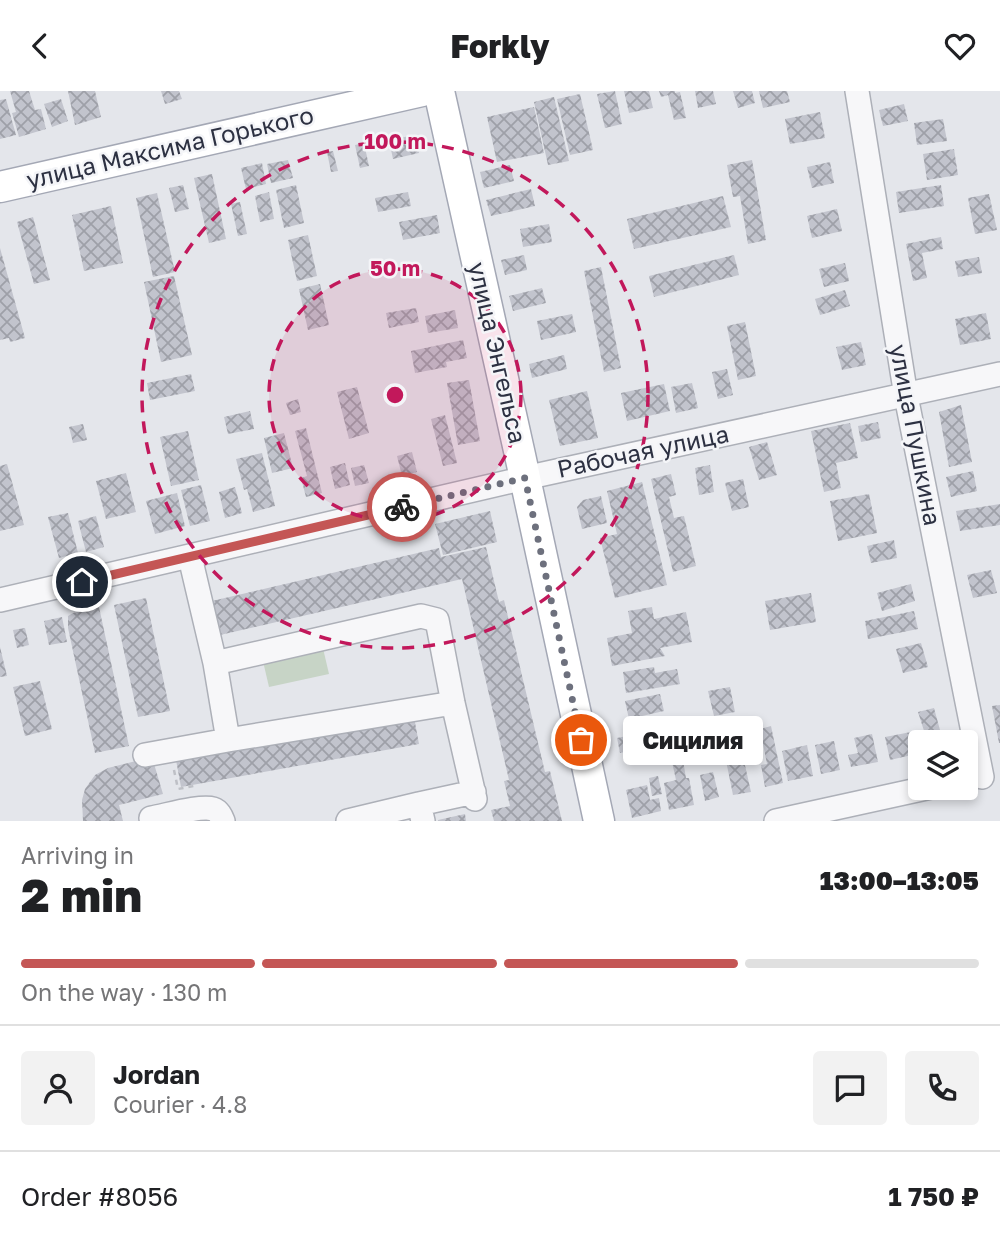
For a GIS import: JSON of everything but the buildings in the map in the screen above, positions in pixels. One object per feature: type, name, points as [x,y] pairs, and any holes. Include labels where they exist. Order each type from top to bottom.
[{"type":"main road","name":"улица Максима Горького","points":[[0,187],[422,91]]},
{"type":"main road","name":"улица Энгельса","points":[[439,91],[599,821]]},
{"type":"street","name":"улица Пушкина","points":[[857,91],[906,395],[983,776]]},
{"type":"street","name":"Рабочая улица","points":[[0,600],[525,478],[1000,375]]},
{"type":"street","points":[[190,557],[215,663],[228,740]]},
{"type":"street","points":[[215,663],[421,616],[437,620],[475,796],[421,813],[348,821]]},
{"type":"street","points":[[145,755],[453,703]]},
{"type":"street","points":[[776,821],[874,811],[908,797]]},
{"type":"street","points":[[151,818],[213,809],[220,813],[223,821]]},
{"type":"path","points":[[170,750],[178,789],[194,786],[199,809]]},
{"type":"green space","points":[[322,644],[329,674],[269,687],[262,657]]},
{"type":"way so far","points":[[402,507],[525,478],[581,740]]},
{"type":"place","name":"Сицилия","points":[[581,740]]},
{"type":"route","points":[[82,582],[402,507]]}]
